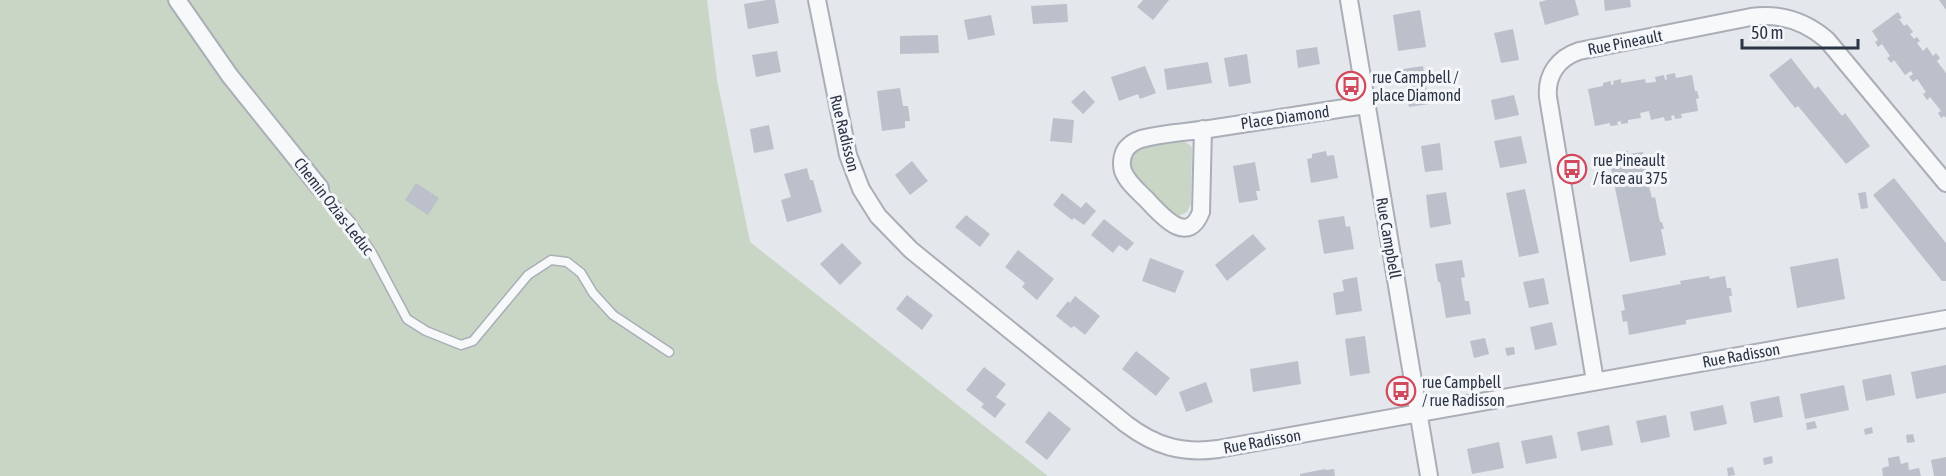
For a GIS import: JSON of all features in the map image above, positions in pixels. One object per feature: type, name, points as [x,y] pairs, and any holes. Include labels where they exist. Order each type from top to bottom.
[{"type":"street","name":"Chemin Ozias-Leduc","points":[[177,0],[230,76],[320,188]]},
{"type":"street","name":"Rue Radisson","points":[[817,0],[848,155],[861,189],[878,216],[911,250],[1135,431],[1167,447],[1187,451],[1206,451],[1946,319]]},
{"type":"street","name":"Rue Campbell","points":[[1348,0],[1429,476]]},
{"type":"street","name":"Rue Pineault","points":[[1595,381],[1548,97],[1551,73],[1558,63],[1568,56],[1579,51],[1751,17],[1775,16],[1792,20],[1814,30],[1827,40],[1946,183]]},
{"type":"street","name":"Place Diamond","points":[[1203,129],[1201,212],[1194,222],[1178,227],[1167,221],[1126,177],[1122,164],[1123,155],[1128,147],[1139,140],[1203,129],[1366,105]]},
{"type":"lane","name":"Chemin Ozias-Leduc","points":[[320,188],[351,222],[372,253],[407,319],[426,331],[461,345],[473,341],[528,275],[550,260],[567,262],[581,273],[593,293],[613,315],[669,352]]},
{"type":"green space","points":[[0,0],[707,0],[717,80],[750,242],[1048,476],[0,476]]},
{"type":"green space","points":[[1183,141],[1192,148],[1191,204],[1187,212],[1178,216],[1170,213],[1159,203],[1136,176],[1130,161],[1132,154],[1138,149],[1156,143]]},
{"type":"building","points":[[775,0],[779,23],[748,29],[744,4]]},
{"type":"building","points":[[1143,0],[1169,0],[1153,20],[1137,7]]},
{"type":"building","points":[[1575,0],[1579,15],[1545,25],[1539,2]]},
{"type":"building","points":[[1604,0],[1630,0],[1631,7],[1605,11]]},
{"type":"building","points":[[1939,0],[1946,0],[1946,10]]},
{"type":"building","points":[[1067,4],[1068,22],[1033,24],[1031,6]]},
{"type":"building","points":[[1420,10],[1426,47],[1398,51],[1393,15]]},
{"type":"building","points":[[1898,12],[1902,18],[1899,19],[1913,32],[1910,34],[1914,39],[1917,37],[1920,41],[1917,43],[1923,51],[1927,47],[1933,56],[1936,53],[1940,58],[1937,61],[1946,73],[1946,118],[1944,116],[1941,118],[1938,113],[1941,111],[1930,97],[1927,100],[1923,94],[1926,92],[1917,79],[1913,82],[1909,77],[1913,74],[1911,71],[1905,75],[1894,60],[1891,63],[1887,58],[1890,56],[1882,44],[1878,47],[1875,42],[1878,40],[1872,31]]},
{"type":"building","points":[[991,15],[995,35],[968,40],[964,20]]},
{"type":"building","points":[[1513,29],[1519,60],[1501,63],[1494,33]]},
{"type":"building","points":[[938,35],[939,53],[900,54],[900,36]]},
{"type":"building","points":[[1317,47],[1320,64],[1298,68],[1296,50]]},
{"type":"building","points":[[777,51],[781,72],[756,77],[752,55]]},
{"type":"building","points":[[1247,54],[1251,83],[1229,87],[1224,58]]},
{"type":"building","points":[[1791,58],[1815,89],[1818,86],[1842,116],[1845,113],[1870,146],[1846,164],[1798,106],[1795,108],[1769,75]]},
{"type":"building","points":[[1208,62],[1212,83],[1167,90],[1164,69]]},
{"type":"building","points":[[1145,66],[1156,93],[1140,99],[1138,94],[1119,101],[1111,77]]},
{"type":"building","points":[[1423,66],[1429,104],[1409,107],[1403,69]]},
{"type":"building","points":[[1675,73],[1676,78],[1692,75],[1699,98],[1696,99],[1698,111],[1681,114],[1682,118],[1675,119],[1674,115],[1671,116],[1672,120],[1665,121],[1664,117],[1651,120],[1649,111],[1640,113],[1641,118],[1628,120],[1628,123],[1621,124],[1621,121],[1617,122],[1618,125],[1610,126],[1610,123],[1595,126],[1588,89],[1603,86],[1603,83],[1611,81],[1611,85],[1614,84],[1613,81],[1621,79],[1621,83],[1645,79],[1646,83],[1656,82],[1655,77],[1664,75],[1665,80],[1666,75]]},
{"type":"building","points":[[900,88],[903,106],[908,106],[910,121],[905,121],[905,128],[882,131],[877,91]]},
{"type":"building","points":[[1084,90],[1095,102],[1083,114],[1071,102]]},
{"type":"building","points":[[1514,95],[1519,115],[1495,120],[1491,100]]},
{"type":"building","points":[[1053,118],[1074,120],[1072,143],[1050,141]]},
{"type":"building","points":[[769,125],[774,149],[754,153],[750,129]]},
{"type":"building","points":[[1521,136],[1527,163],[1500,168],[1494,141]]},
{"type":"building","points":[[1440,143],[1443,170],[1425,172],[1421,146]]},
{"type":"building","points":[[1326,151],[1327,156],[1334,155],[1338,178],[1311,183],[1307,159],[1312,158],[1312,154]]},
{"type":"building","points":[[1628,151],[1628,154],[1643,152],[1647,170],[1650,169],[1651,176],[1648,179],[1652,178],[1653,185],[1649,186],[1652,198],[1655,197],[1660,222],[1664,229],[1661,229],[1666,255],[1630,262],[1609,158],[1621,156],[1620,152]]},
{"type":"building","points":[[912,161],[928,181],[910,195],[895,175]]},
{"type":"building","points":[[1255,162],[1260,191],[1256,191],[1258,200],[1239,203],[1233,166]]},
{"type":"building","points":[[807,168],[810,180],[813,180],[822,212],[787,222],[781,200],[791,197],[784,174]]},
{"type":"building","points":[[1894,178],[1946,243],[1946,281],[1942,281],[1873,195]]},
{"type":"building","points":[[416,183],[439,198],[428,215],[405,200]]},
{"type":"building","points":[[1525,189],[1539,253],[1519,257],[1506,193]]},
{"type":"building","points":[[1446,192],[1451,224],[1430,228],[1426,195]]},
{"type":"building","points":[[1866,192],[1868,208],[1861,209],[1858,193]]},
{"type":"building","points":[[1062,193],[1081,208],[1086,202],[1096,211],[1084,225],[1074,218],[1072,220],[1053,205]]},
{"type":"building","points":[[966,215],[990,234],[980,247],[955,227]]},
{"type":"building","points":[[1344,216],[1346,227],[1350,226],[1354,249],[1324,254],[1318,220]]},
{"type":"building","points":[[1104,219],[1134,243],[1127,251],[1119,245],[1113,253],[1091,235]]},
{"type":"building","points":[[1253,234],[1266,249],[1227,281],[1215,265]]},
{"type":"building","points":[[842,243],[862,263],[840,285],[820,264]]},
{"type":"building","points":[[1018,250],[1054,279],[1037,300],[1022,287],[1025,283],[1005,267]]},
{"type":"building","points":[[1150,258],[1184,271],[1175,293],[1142,281]]},
{"type":"building","points":[[1838,258],[1845,299],[1797,308],[1790,267]]},
{"type":"building","points":[[1462,260],[1465,277],[1461,278],[1465,301],[1469,301],[1471,314],[1446,318],[1435,264]]},
{"type":"building","points":[[1709,276],[1710,279],[1725,276],[1727,288],[1731,288],[1732,296],[1729,296],[1732,312],[1686,320],[1686,324],[1629,335],[1627,321],[1623,322],[1621,311],[1625,310],[1622,295],[1681,284],[1680,281]]},
{"type":"building","points":[[1357,277],[1362,311],[1336,315],[1333,293],[1344,291],[1342,280]]},
{"type":"building","points":[[1544,278],[1549,304],[1529,308],[1523,282]]},
{"type":"building","points":[[907,295],[933,315],[922,330],[896,309]]},
{"type":"building","points":[[1075,296],[1100,316],[1085,335],[1074,326],[1071,328],[1056,316]]},
{"type":"building","points":[[1552,322],[1557,345],[1535,350],[1530,327]]},
{"type":"building","points":[[1365,336],[1370,373],[1350,376],[1345,339]]},
{"type":"building","points":[[1485,338],[1489,354],[1474,358],[1470,341]]},
{"type":"building","points":[[1514,347],[1515,354],[1507,356],[1505,348]]},
{"type":"building","points":[[1136,351],[1170,378],[1156,396],[1122,369]]},
{"type":"building","points":[[1298,361],[1301,384],[1253,392],[1250,369]]},
{"type":"building","points":[[1946,365],[1946,393],[1916,399],[1911,372]]},
{"type":"building","points":[[984,367],[1006,384],[996,397],[1006,404],[995,418],[981,407],[984,404],[966,390]]},
{"type":"building","points":[[1891,374],[1895,395],[1866,401],[1862,380]]},
{"type":"building","points":[[1206,382],[1213,402],[1186,412],[1179,392]]},
{"type":"building","points":[[1844,385],[1849,410],[1805,419],[1800,394]]},
{"type":"building","points":[[1779,396],[1783,417],[1754,423],[1750,402]]},
{"type":"building","points":[[1723,405],[1727,424],[1694,431],[1690,412]]},
{"type":"building","points":[[1049,411],[1071,429],[1047,460],[1025,442]]},
{"type":"building","points":[[1666,415],[1670,437],[1641,443],[1636,421]]},
{"type":"building","points":[[1815,421],[1817,428],[1807,430],[1806,423]]},
{"type":"building","points":[[1609,425],[1613,445],[1581,451],[1577,432]]},
{"type":"building","points":[[1872,427],[1873,433],[1865,435],[1864,429]]},
{"type":"building","points":[[1913,434],[1915,442],[1907,443],[1906,435]]},
{"type":"building","points":[[1552,435],[1557,458],[1526,464],[1521,441]]},
{"type":"building","points":[[1499,442],[1504,468],[1472,474],[1467,449]]},
{"type":"building","points":[[1772,456],[1773,463],[1764,465],[1763,458]]},
{"type":"building","points":[[1899,456],[1901,464],[1908,462],[1909,470],[1919,468],[1921,476],[1883,476],[1882,468],[1889,466],[1888,458]]},
{"type":"building","points":[[1946,457],[1946,476],[1934,476],[1931,460]]},
{"type":"building","points":[[1733,467],[1735,475],[1728,476],[1727,468]]},
{"type":"building","points":[[1334,469],[1335,476],[1300,476],[1300,474]]},
{"type":"place","name":"rue Campbell / place Diamond","points":[[1351,86]]},
{"type":"place","name":"rue Pineault / face au 375","points":[[1572,169]]},
{"type":"place","name":"rue Campbell / rue Radisson","points":[[1401,391]]}]
